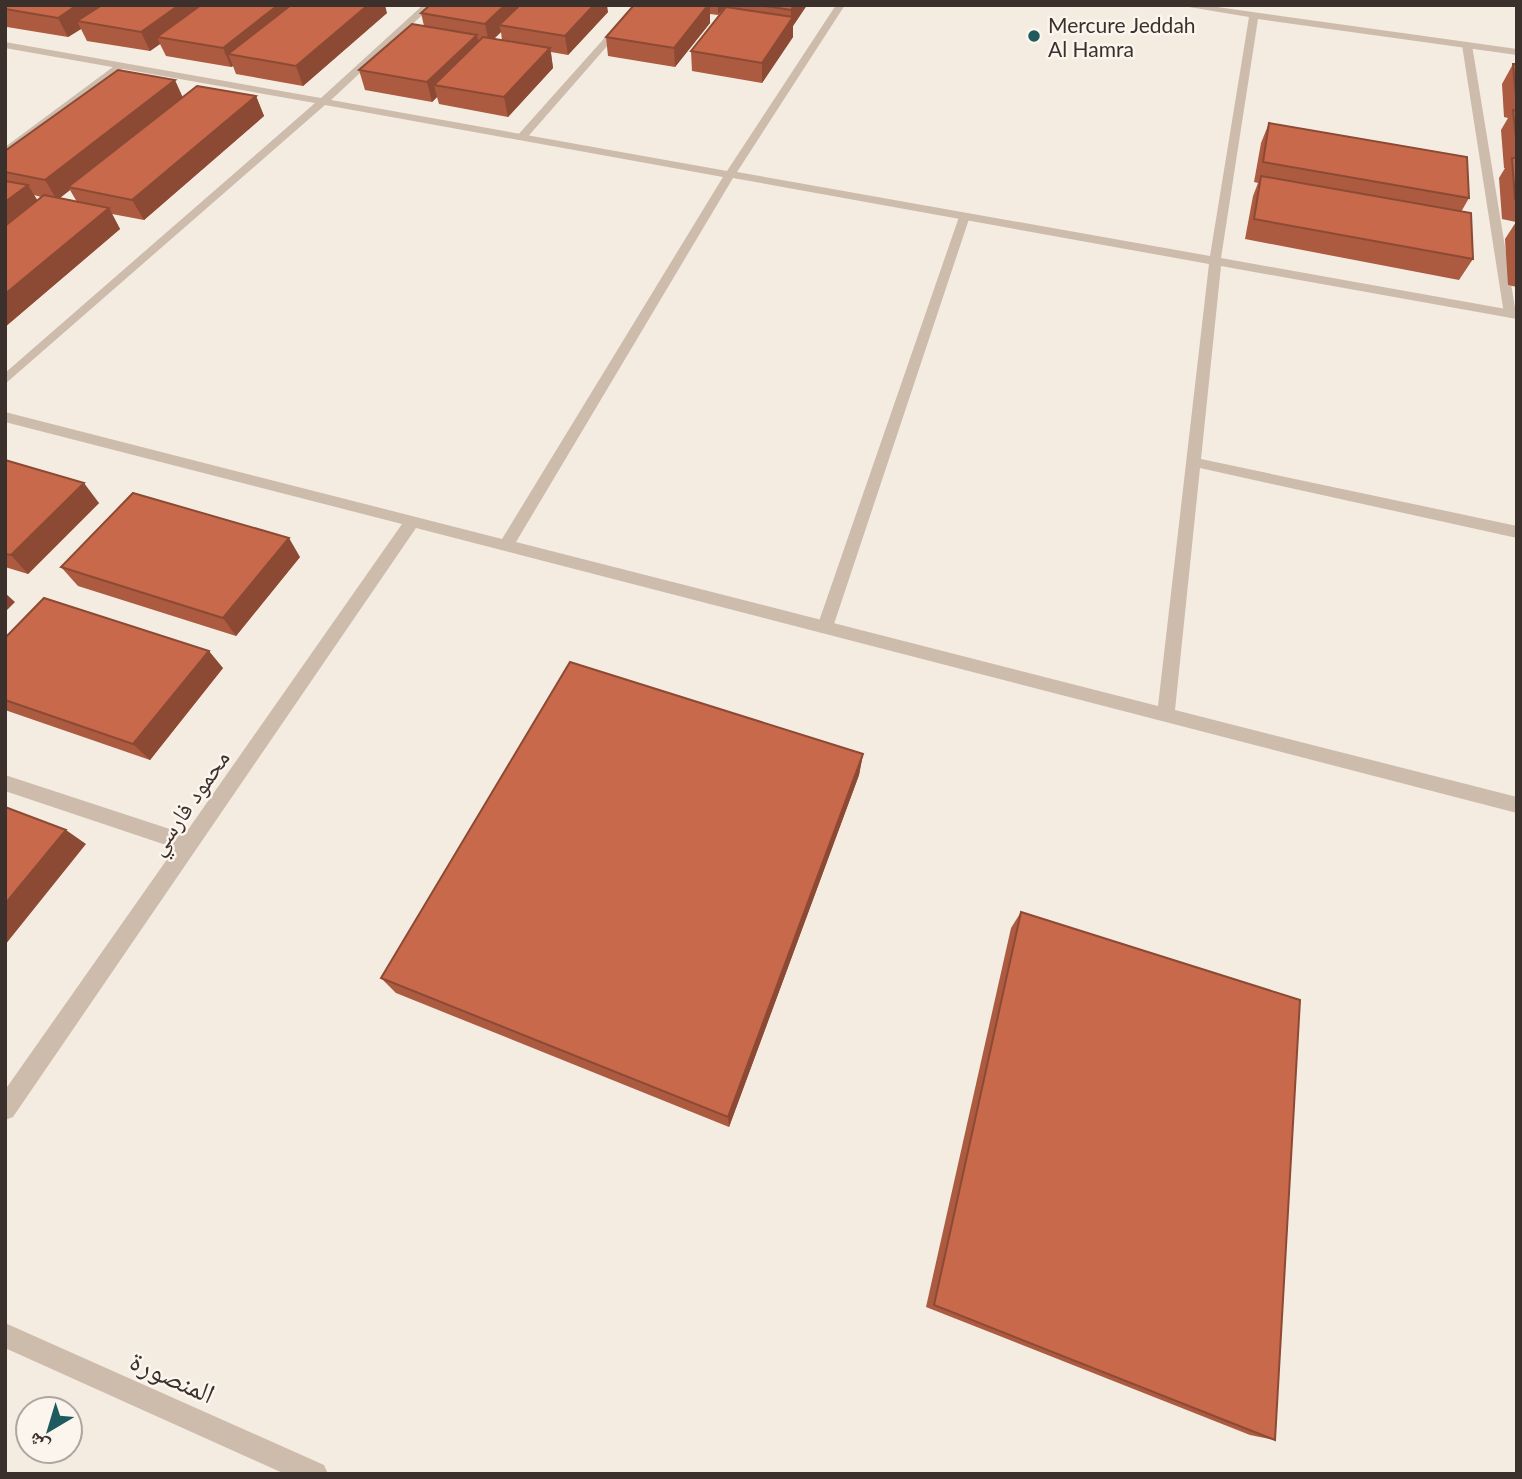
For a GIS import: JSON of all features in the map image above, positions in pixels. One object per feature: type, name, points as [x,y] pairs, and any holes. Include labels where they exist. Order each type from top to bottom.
[{"type":"street","points":[[5,380],[323,102],[429,5]]},
{"type":"street","points":[[521,138],[639,5]]},
{"type":"street","points":[[506,545],[730,175],[841,5]]},
{"type":"street","points":[[1181,5],[1517,51]]},
{"type":"street","points":[[1166,715],[1215,261],[1254,15]]},
{"type":"street","points":[[5,46],[1514,314],[1467,45]]},
{"type":"street","points":[[5,152],[121,66]]},
{"type":"street","points":[[825,627],[964,216]]},
{"type":"street","points":[[5,417],[1517,805]]},
{"type":"street","points":[[1194,462],[1517,532]]},
{"type":"street","name":"محمود فارسي","points":[[5,1109],[411,523]]},
{"type":"street","points":[[5,783],[189,844]]},
{"type":"street","name":"المنصورة","points":[[5,1335],[315,1474]]},
{"type":"building","points":[[5,5],[77,5],[58,18],[5,9]]},
{"type":"building","points":[[102,5],[179,5],[141,32],[77,21]]},
{"type":"building","points":[[201,5],[278,5],[223,48],[157,37]]},
{"type":"building","points":[[291,5],[368,5],[296,66],[228,54]]},
{"type":"building","points":[[430,5],[505,5],[485,24],[421,13]]},
{"type":"building","points":[[520,5],[594,5],[565,36],[499,25]]},
{"type":"building","points":[[634,5],[708,5],[674,48],[606,37]]},
{"type":"building","points":[[758,5],[794,5],[791,10]]},
{"type":"building","points":[[726,7],[793,17],[762,63],[691,51]]},
{"type":"building","points":[[412,24],[477,35],[427,82],[359,70]]},
{"type":"building","points":[[483,37],[550,48],[504,97],[434,85]]},
{"type":"building","points":[[1513,64],[1517,64],[1517,97],[1516,97]]},
{"type":"building","points":[[118,70],[175,80],[45,180],[5,172],[5,151]]},
{"type":"building","points":[[197,86],[256,96],[132,200],[68,187]]},
{"type":"building","points":[[1513,110],[1517,111],[1517,148]]},
{"type":"building","points":[[1269,123],[1467,157],[1469,198],[1263,162]]},
{"type":"building","points":[[1512,158],[1517,158],[1517,199],[1515,199]]},
{"type":"building","points":[[1261,176],[1471,213],[1473,259],[1254,219]]},
{"type":"building","points":[[5,181],[28,185],[5,202]]},
{"type":"building","points":[[44,195],[109,208],[5,294],[5,226]]},
{"type":"building","points":[[5,460],[84,483],[11,555],[5,554]]},
{"type":"building","points":[[133,493],[289,538],[223,618],[61,567]]},
{"type":"building","points":[[44,598],[209,651],[133,744],[5,700],[5,638]]},
{"type":"building","points":[[570,662],[863,754],[728,1117],[381,978]]},
{"type":"building","points":[[5,807],[66,830],[5,904]]},
{"type":"building","points":[[1021,912],[1300,1000],[1275,1440],[934,1305]]},
{"type":"place","name":"Mercure Jeddah Al Hamra","points":[[1034,36]]}]
